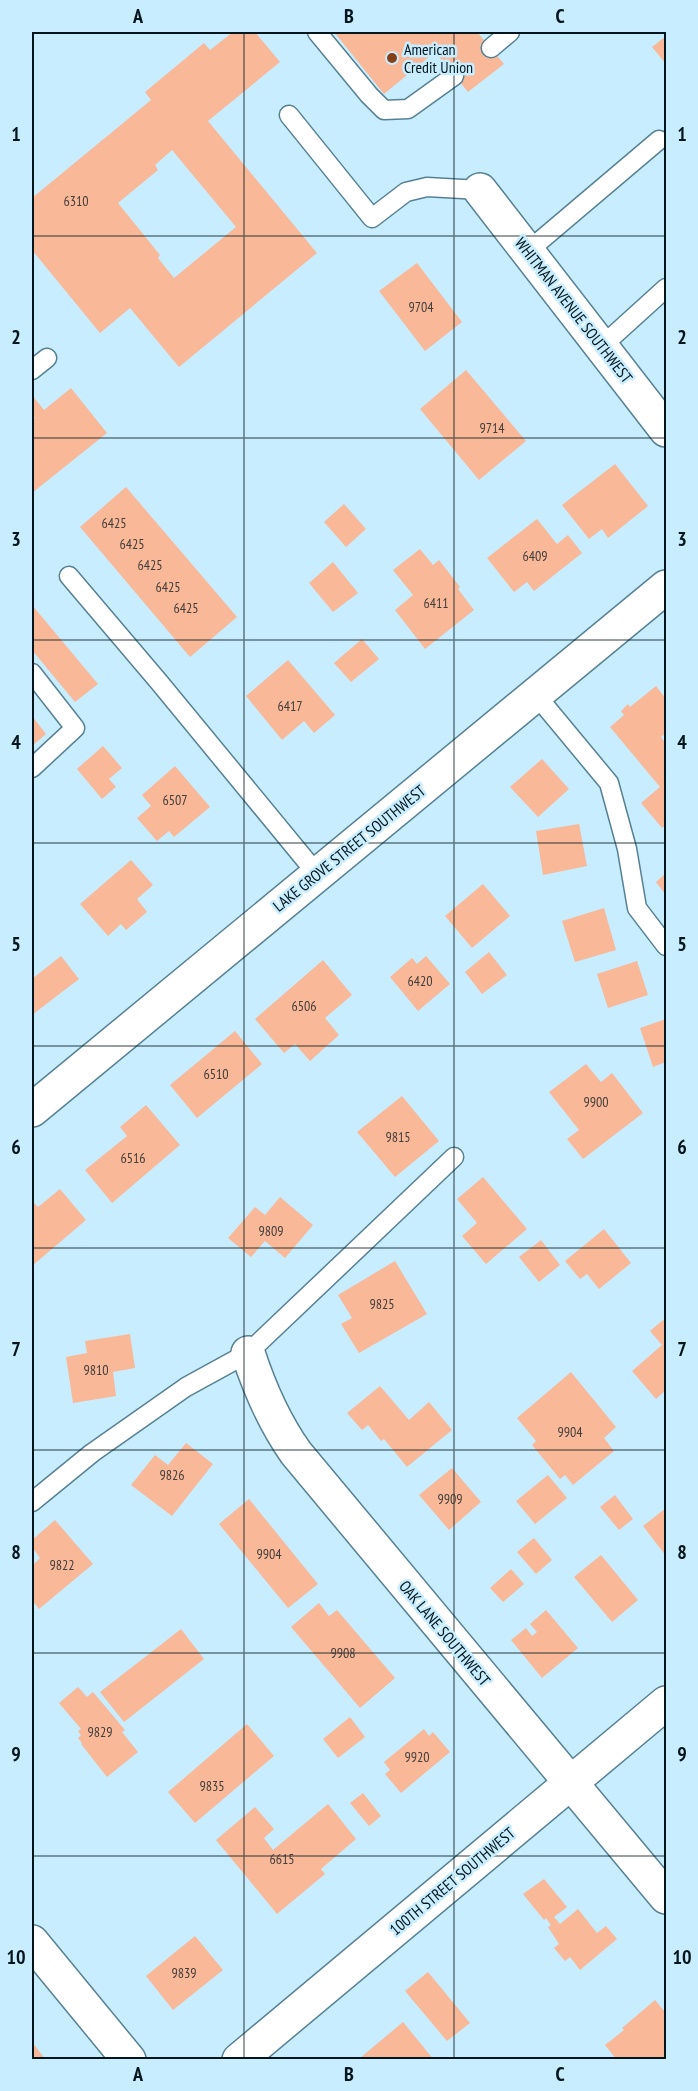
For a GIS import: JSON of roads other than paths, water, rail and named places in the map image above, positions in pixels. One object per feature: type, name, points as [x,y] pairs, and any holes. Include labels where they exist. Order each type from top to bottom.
[{"type":"street","name":"WHITMAN AVENUE SOUTHWEST","points":[[480,190],[666,430]]},
{"type":"street","name":"LAKE GROVE STREET SOUTHWEST","points":[[32,1110],[666,587]]},
{"type":"street","name":"OAK LANE SOUTHWEST","points":[[248,1353],[266,1404],[278,1428],[296,1453],[666,1897]]},
{"type":"street","name":"100TH STREET SOUTHWEST","points":[[239,2060],[666,1703]]},
{"type":"street","points":[[32,1942],[129,2060]]},
{"type":"lane","points":[[317,32],[384,110],[408,109],[454,75]]},
{"type":"lane","points":[[490,48],[510,32]]},
{"type":"lane","points":[[289,115],[372,218],[406,192],[427,187],[480,190]]},
{"type":"lane","points":[[528,251],[659,140]]},
{"type":"lane","points":[[602,346],[666,288]]},
{"type":"lane","points":[[32,370],[47,358]]},
{"type":"lane","points":[[69,576],[317,874]]},
{"type":"lane","points":[[32,673],[75,728],[32,768]]},
{"type":"lane","points":[[536,695],[609,783],[627,849],[637,908],[666,946]]},
{"type":"lane","points":[[32,1502],[92,1453],[186,1387],[248,1353],[454,1157]]},
{"type":"place","name":"American Credit Union","points":[[392,58]]}]
